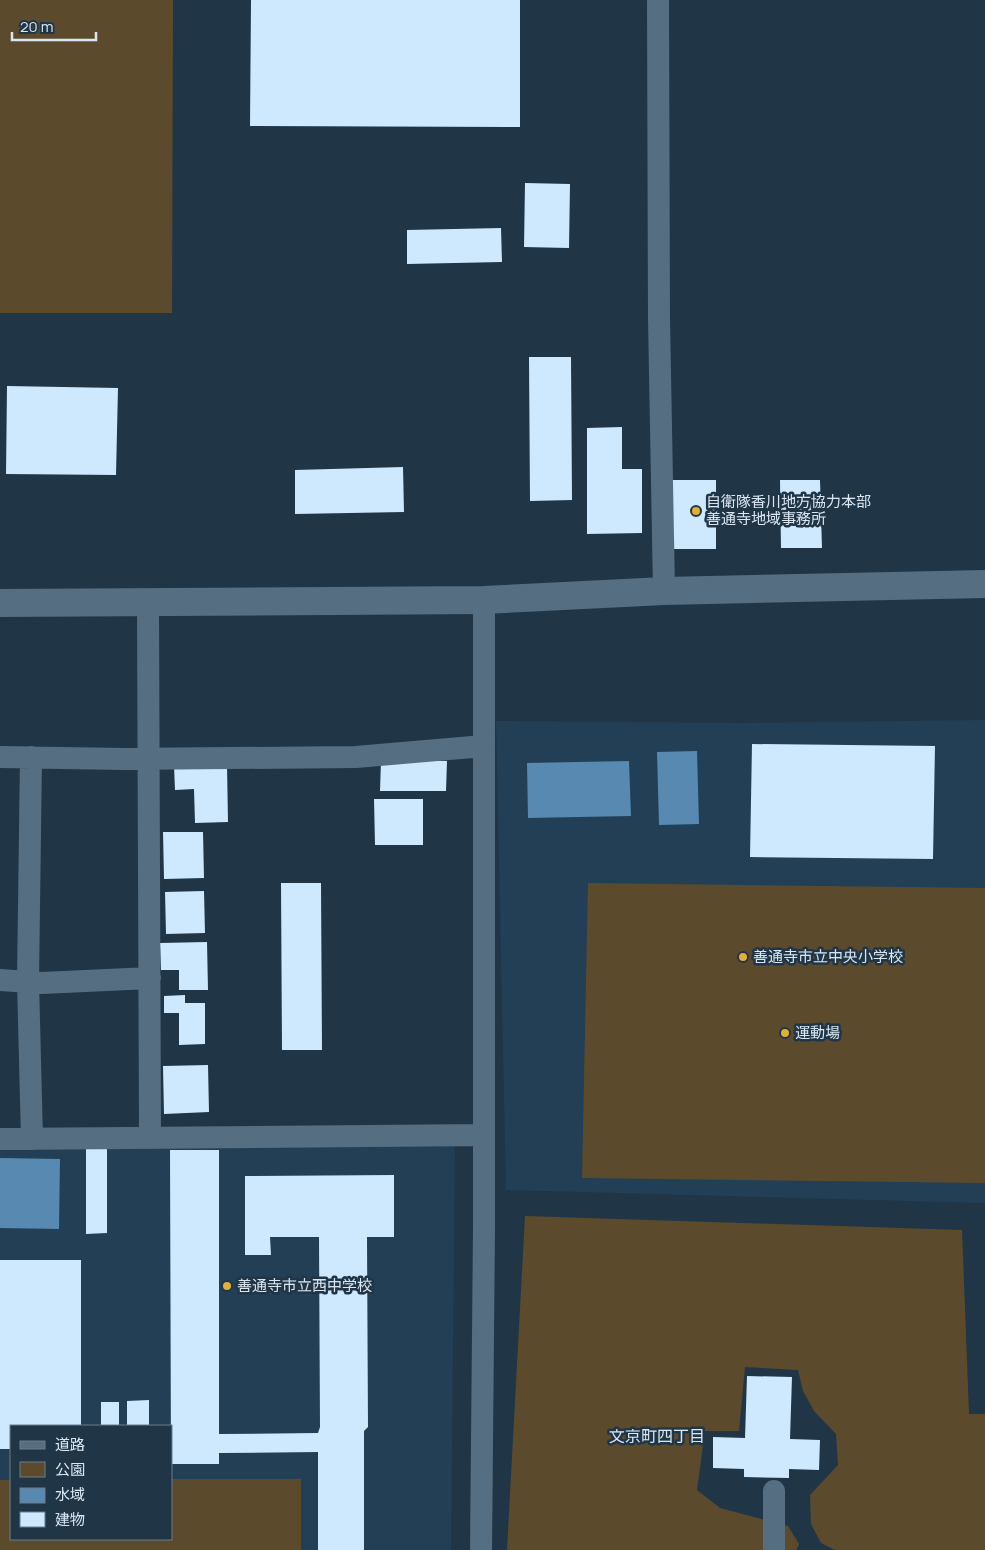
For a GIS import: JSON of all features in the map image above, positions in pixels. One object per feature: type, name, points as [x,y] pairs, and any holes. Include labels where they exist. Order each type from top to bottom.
[{"type":"street","points":[[658,0],[659,318],[664,591]]},
{"type":"street","points":[[0,603],[484,600],[664,591],[985,584]]},
{"type":"street","points":[[481,1550],[484,1135],[484,600]]},
{"type":"street","points":[[148,602],[150,1138]]},
{"type":"street","points":[[0,757],[356,757],[484,746]]},
{"type":"street","points":[[31,758],[28,981],[32,1139]]},
{"type":"street","points":[[0,980],[42,983],[150,978]]},
{"type":"street","points":[[0,1139],[484,1135]]},
{"type":"street","points":[[774,1491],[774,1550]]},
{"type":"shaded area","name":"善通寺市立中央小学校","points":[[985,720],[985,1203],[506,1190],[496,721],[747,723]]},
{"type":"shaded area","name":"善通寺市立西中学校","points":[[455,1140],[451,1550],[0,1550],[0,1146]]},
{"type":"green space","points":[[0,0],[173,0],[172,313],[0,313]]},
{"type":"green space","name":"運動場","points":[[588,883],[985,888],[985,1183],[582,1178]]},
{"type":"green space","points":[[525,1216],[962,1230],[969,1414],[985,1414],[985,1550],[835,1550],[821,1543],[811,1524],[810,1495],[838,1465],[836,1434],[814,1411],[803,1391],[798,1370],[745,1367],[739,1431],[705,1431],[697,1490],[720,1508],[788,1526],[799,1544],[796,1550],[507,1550]]},
{"type":"green space","points":[[172,1479],[301,1479],[301,1550],[0,1550],[0,1480],[10,1480],[10,1540],[172,1540]]},
{"type":"water","points":[[697,751],[699,824],[659,825],[657,752]]},
{"type":"water","points":[[629,761],[631,816],[528,818],[527,763]]},
{"type":"water","points":[[0,1158],[60,1159],[59,1229],[0,1228]]},
{"type":"building","points":[[251,0],[520,0],[520,127],[250,126]]},
{"type":"building","points":[[525,183],[570,184],[569,248],[524,247]]},
{"type":"building","points":[[501,228],[502,262],[407,264],[407,230]]},
{"type":"building","points":[[529,357],[571,357],[572,500],[530,501]]},
{"type":"building","points":[[7,386],[118,388],[116,475],[6,474]]},
{"type":"building","points":[[622,427],[622,469],[642,469],[642,533],[587,534],[587,428]]},
{"type":"building","points":[[403,467],[404,512],[295,514],[295,470]]},
{"type":"building","points":[[672,480],[716,480],[716,549],[672,549]]},
{"type":"building","points":[[780,480],[820,480],[822,548],[781,548]]},
{"type":"building","points":[[752,744],[935,746],[933,859],[750,857]]},
{"type":"building","points":[[381,760],[447,761],[446,791],[380,791]]},
{"type":"building","points":[[227,765],[228,822],[195,823],[194,789],[175,790],[174,766]]},
{"type":"building","points":[[374,799],[423,799],[423,845],[375,845]]},
{"type":"building","points":[[163,832],[203,832],[204,878],[164,879]]},
{"type":"building","points":[[281,883],[321,883],[322,1050],[282,1050]]},
{"type":"building","points":[[204,891],[205,933],[166,934],[165,892]]},
{"type":"building","points":[[207,942],[208,990],[179,990],[179,970],[161,970],[160,943]]},
{"type":"building","points":[[185,995],[185,1003],[205,1003],[205,1044],[179,1045],[179,1013],[164,1013],[164,996]]},
{"type":"building","points":[[208,1065],[209,1112],[164,1114],[163,1066]]},
{"type":"building","points":[[86,1149],[107,1149],[107,1233],[86,1234]]},
{"type":"building","points":[[170,1150],[219,1150],[219,1434],[318,1433],[320,1427],[319,1237],[270,1237],[271,1255],[245,1255],[245,1176],[394,1175],[394,1237],[367,1237],[368,1427],[364,1431],[364,1550],[318,1550],[318,1452],[219,1453],[219,1464],[172,1464]]},
{"type":"building","points":[[0,1260],[81,1260],[81,1425],[10,1425],[10,1449],[0,1449]]},
{"type":"building","points":[[747,1376],[792,1377],[790,1439],[820,1440],[819,1470],[789,1469],[789,1478],[744,1477],[744,1469],[713,1468],[713,1437],[745,1438]]},
{"type":"building","points":[[149,1400],[149,1425],[127,1425],[127,1401]]},
{"type":"building","points":[[101,1402],[119,1402],[119,1425],[101,1425]]},
{"type":"place","name":"自衛隊香川地方協力本部 善通寺地域事務所","points":[[696,511]]},
{"type":"place","name":"善通寺市立中央小学校","points":[[743,957]]},
{"type":"place","name":"運動場","points":[[785,1033]]},
{"type":"place","name":"善通寺市立西中学校","points":[[227,1286]]},
{"type":"district","name":"文京町四丁目","points":[[657,1436]]}]
